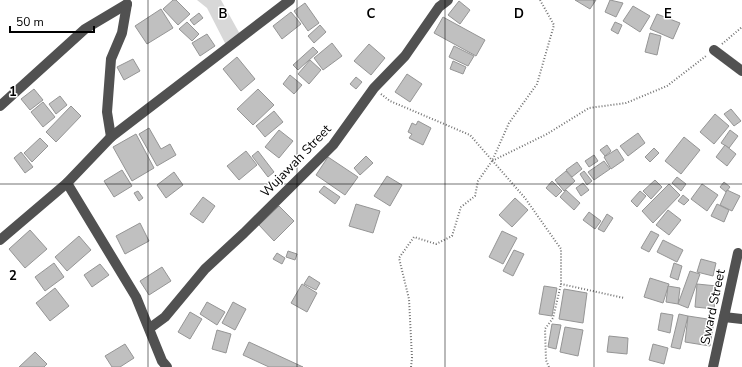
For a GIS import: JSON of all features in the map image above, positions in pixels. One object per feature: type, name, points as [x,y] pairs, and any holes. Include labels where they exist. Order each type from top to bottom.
[{"type":"street","points":[[0,240],[67,183],[110,136],[290,0]]},
{"type":"street","name":"Wujawah Street","points":[[150,328],[165,317],[205,269],[244,233],[333,145],[374,88],[405,56],[439,7],[448,0]]},
{"type":"street","points":[[0,106],[85,30],[127,4],[122,33],[111,59],[106,112],[110,136]]},
{"type":"street","points":[[714,50],[742,72]]},
{"type":"street","points":[[67,183],[136,297],[150,328],[163,365]]},
{"type":"street","name":"Sward Street","points":[[713,367],[738,253]]},
{"type":"street","points":[[724,317],[742,319]]},
{"type":"path","points":[[411,367],[412,358],[409,299],[399,258],[414,237],[436,244],[452,236],[461,207],[475,196],[478,181],[492,161],[510,123],[537,84],[554,25],[540,0]]},
{"type":"path","points":[[492,161],[547,134],[588,108],[626,103],[667,86],[742,27]]},
{"type":"path","points":[[374,88],[390,101],[470,135],[525,198],[562,249],[561,284],[553,318],[545,329],[546,360],[549,367]]},
{"type":"path","points":[[561,284],[624,298]]},
{"type":"shaded area","points":[[197,0],[221,0],[241,36],[227,47],[207,8]]},
{"type":"building","points":[[173,0],[176,0],[190,14],[178,25],[163,9]]},
{"type":"building","points":[[575,0],[596,0],[590,9]]},
{"type":"building","points":[[610,0],[623,3],[616,17],[605,12]]},
{"type":"building","points":[[459,1],[470,10],[460,24],[448,15]]},
{"type":"building","points":[[305,3],[319,23],[308,31],[294,11]]},
{"type":"building","points":[[633,6],[650,16],[640,32],[623,21]]},
{"type":"building","points":[[161,9],[173,28],[147,44],[135,26]]},
{"type":"building","points":[[291,12],[301,24],[282,39],[273,26]]},
{"type":"building","points":[[199,13],[203,18],[194,25],[190,20]]},
{"type":"building","points":[[657,14],[680,23],[673,39],[650,29]]},
{"type":"building","points":[[443,17],[485,40],[476,56],[434,33]]},
{"type":"building","points":[[187,22],[199,34],[192,41],[179,29]]},
{"type":"building","points":[[615,22],[622,25],[618,34],[611,30]]},
{"type":"building","points":[[320,25],[326,32],[314,43],[308,36]]},
{"type":"building","points":[[650,33],[661,36],[657,55],[645,52]]},
{"type":"building","points":[[207,34],[215,46],[200,56],[192,43]]},
{"type":"building","points":[[332,43],[342,56],[323,70],[314,58]]},
{"type":"building","points":[[369,44],[385,58],[371,75],[354,61]]},
{"type":"building","points":[[454,46],[474,56],[468,66],[449,57]]},
{"type":"building","points":[[313,47],[318,52],[298,70],[293,65]]},
{"type":"building","points":[[237,57],[255,79],[241,91],[223,69]]},
{"type":"building","points":[[133,59],[140,71],[124,80],[117,67]]},
{"type":"building","points":[[310,60],[321,70],[309,84],[298,74]]},
{"type":"building","points":[[453,61],[466,67],[463,74],[450,69]]},
{"type":"building","points":[[407,74],[422,84],[410,102],[395,92]]},
{"type":"building","points":[[290,75],[302,85],[294,94],[283,84]]},
{"type":"building","points":[[356,77],[362,82],[356,89],[350,84]]},
{"type":"building","points":[[34,89],[43,100],[30,110],[21,99]]},
{"type":"building","points":[[258,89],[274,105],[253,125],[237,109]]},
{"type":"building","points":[[60,96],[67,105],[56,114],[49,104]]},
{"type":"building","points":[[43,102],[55,117],[43,127],[31,112]]},
{"type":"building","points":[[71,106],[81,116],[56,142],[46,132]]},
{"type":"building","points":[[731,109],[741,121],[734,126],[724,114]]},
{"type":"building","points":[[274,111],[283,122],[265,137],[256,126]]},
{"type":"building","points":[[715,114],[729,126],[714,144],[700,132]]},
{"type":"building","points":[[418,121],[431,128],[423,145],[409,138],[412,134],[408,132],[412,123],[416,125]]},
{"type":"building","points":[[149,128],[161,149],[170,144],[176,155],[157,166],[139,134]]},
{"type":"building","points":[[279,130],[293,141],[279,158],[265,147]]},
{"type":"building","points":[[730,130],[738,136],[729,148],[721,143]]},
{"type":"building","points":[[638,133],[645,143],[628,156],[620,146]]},
{"type":"building","points":[[136,134],[154,168],[132,181],[113,147]]},
{"type":"building","points":[[684,137],[700,150],[681,174],[665,161]]},
{"type":"building","points":[[40,138],[48,146],[32,162],[24,153]]},
{"type":"building","points":[[607,145],[611,151],[605,156],[600,150]]},
{"type":"building","points":[[725,145],[736,154],[727,166],[716,157]]},
{"type":"building","points":[[654,148],[659,153],[650,162],[645,157]]},
{"type":"building","points":[[617,149],[624,160],[611,169],[604,157]]},
{"type":"building","points":[[246,151],[257,165],[239,180],[227,166]]},
{"type":"building","points":[[258,151],[274,172],[268,177],[252,156]]},
{"type":"building","points":[[21,152],[33,167],[25,173],[14,158]]},
{"type":"building","points":[[594,155],[598,161],[589,167],[585,161]]},
{"type":"building","points":[[366,156],[373,163],[360,175],[354,168]]},
{"type":"building","points":[[328,157],[358,177],[345,195],[316,175]]},
{"type":"building","points":[[604,161],[610,169],[594,180],[588,172]]},
{"type":"building","points":[[577,162],[582,169],[572,177],[566,170]]},
{"type":"building","points":[[122,170],[132,186],[114,197],[104,181]]},
{"type":"building","points":[[566,171],[575,181],[564,191],[555,180]]},
{"type":"building","points":[[584,171],[592,181],[587,185],[580,174]]},
{"type":"building","points":[[174,172],[183,185],[166,198],[157,185]]},
{"type":"building","points":[[387,176],[402,185],[390,206],[374,196]]},
{"type":"building","points":[[677,177],[686,184],[681,191],[672,183]]},
{"type":"building","points":[[655,180],[662,187],[651,199],[643,191]]},
{"type":"building","points":[[552,181],[562,191],[556,197],[546,188]]},
{"type":"building","points":[[724,182],[730,187],[726,192],[720,187]]},
{"type":"building","points":[[583,183],[589,190],[581,196],[576,188]]},
{"type":"building","points":[[669,184],[680,195],[653,223],[642,211]]},
{"type":"building","points":[[702,184],[718,195],[707,211],[691,199]]},
{"type":"building","points":[[324,186],[340,197],[335,204],[319,192]]},
{"type":"building","points":[[566,190],[580,203],[574,210],[560,197]]},
{"type":"building","points":[[727,190],[740,196],[732,211],[720,205]]},
{"type":"building","points":[[138,191],[143,198],[139,201],[134,193]]},
{"type":"building","points":[[640,191],[646,196],[637,207],[631,201]]},
{"type":"building","points":[[683,195],[689,200],[684,205],[678,201]]},
{"type":"building","points":[[203,197],[215,206],[203,223],[190,214]]},
{"type":"building","points":[[515,198],[528,210],[512,227],[499,215]]},
{"type":"building","points":[[356,204],[380,211],[373,233],[349,226]]},
{"type":"building","points":[[717,204],[729,210],[724,222],[711,216]]},
{"type":"building","points":[[279,206],[294,221],[274,241],[259,225]]},
{"type":"building","points":[[668,210],[681,220],[669,235],[656,225]]},
{"type":"building","points":[[589,212],[601,221],[595,229],[583,220]]},
{"type":"building","points":[[607,214],[613,218],[604,232],[598,229]]},
{"type":"building","points":[[140,223],[149,241],[125,254],[116,236]]},
{"type":"building","points":[[30,230],[47,249],[25,268],[9,249]]},
{"type":"building","points":[[502,231],[517,238],[503,264],[489,257]]},
{"type":"building","points":[[651,231],[659,235],[649,252],[641,248]]},
{"type":"building","points":[[79,236],[91,250],[67,271],[55,257]]},
{"type":"building","points":[[663,240],[683,250],[677,262],[657,252]]},
{"type":"building","points":[[514,250],[524,254],[513,276],[503,271]]},
{"type":"building","points":[[288,251],[297,254],[295,260],[286,257]]},
{"type":"building","points":[[277,253],[285,258],[282,264],[273,259]]},
{"type":"building","points":[[701,259],[716,263],[713,276],[697,272]]},
{"type":"building","points":[[54,263],[64,277],[45,291],[35,277]]},
{"type":"building","points":[[674,263],[682,266],[678,280],[670,277]]},
{"type":"building","points":[[100,264],[109,275],[92,287],[84,275]]},
{"type":"building","points":[[162,267],[171,281],[149,295],[140,281]]},
{"type":"building","points":[[690,271],[700,274],[688,308],[678,304]]},
{"type":"building","points":[[309,276],[320,283],[316,290],[304,284]]},
{"type":"building","points":[[650,278],[669,284],[663,303],[644,297]]},
{"type":"building","points":[[302,284],[317,293],[307,312],[291,303]]},
{"type":"building","points":[[697,284],[717,286],[714,309],[695,307]]},
{"type":"building","points":[[544,286],[557,288],[552,316],[539,314]]},
{"type":"building","points":[[668,286],[680,288],[678,304],[666,302]]},
{"type":"building","points":[[55,288],[69,306],[50,321],[36,303]]},
{"type":"building","points":[[564,289],[587,293],[583,323],[559,319]]},
{"type":"building","points":[[207,302],[225,312],[217,325],[200,314]]},
{"type":"building","points":[[233,302],[246,309],[235,330],[222,323]]},
{"type":"building","points":[[190,312],[202,319],[190,339],[178,332]]},
{"type":"building","points":[[661,313],[673,315],[670,333],[658,330]]},
{"type":"building","points":[[679,314],[688,316],[680,349],[671,347]]},
{"type":"building","points":[[688,316],[714,320],[710,346],[685,342]]},
{"type":"building","points":[[552,324],[561,325],[556,349],[548,347]]},
{"type":"building","points":[[565,327],[583,330],[578,356],[560,352]]},
{"type":"building","points":[[217,330],[231,334],[226,353],[212,349]]},
{"type":"building","points":[[609,336],[628,338],[627,354],[607,352]]},
{"type":"building","points":[[249,342],[303,367],[269,367],[243,355]]},
{"type":"building","points":[[125,344],[134,358],[120,367],[112,367],[105,356]]},
{"type":"building","points":[[653,344],[668,348],[664,364],[649,360]]},
{"type":"building","points":[[35,352],[47,364],[44,367],[19,367]]}]
